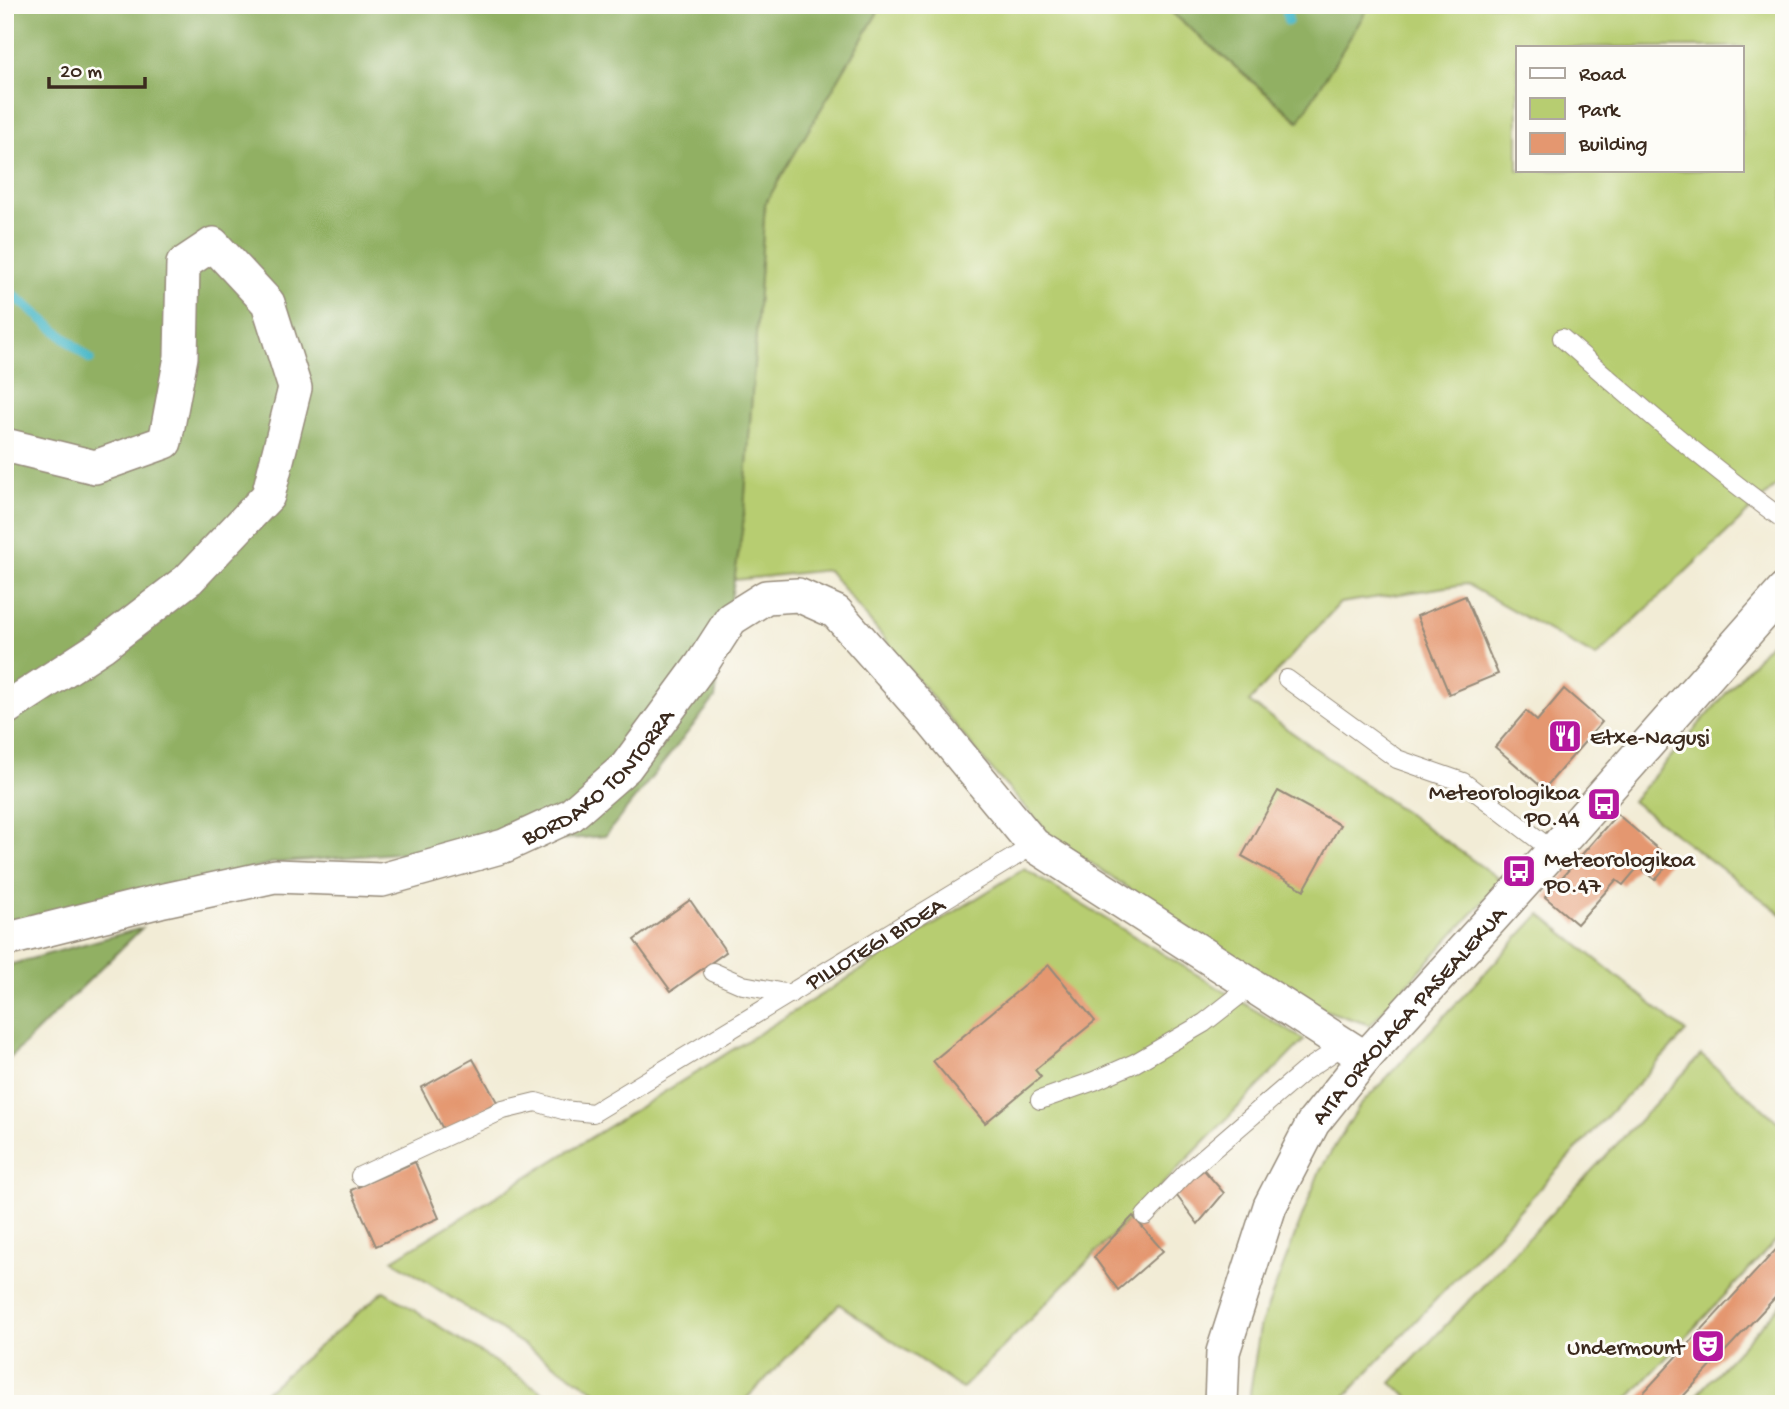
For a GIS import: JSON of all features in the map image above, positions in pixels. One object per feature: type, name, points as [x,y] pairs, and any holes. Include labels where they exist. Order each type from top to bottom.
[{"type":"street","points":[[5,445],[95,467],[165,442],[181,357],[183,264],[213,244],[268,303],[295,388],[268,496],[189,579],[102,646],[5,709]]},
{"type":"street","name":"AITA ORKOLAGA PASEALEKUA","points":[[1221,1404],[1223,1352],[1270,1206],[1354,1052],[1553,851],[1784,590]]},
{"type":"street","name":"BORDAKO TONTORRA","points":[[5,940],[160,901],[275,876],[382,880],[504,846],[571,815],[626,767],[702,664],[731,619],[766,597],[798,595],[836,612],[926,714],[1034,845]]},
{"type":"street","points":[[1034,845],[1354,1052]]},
{"type":"lane","points":[[1562,338],[1644,410],[1784,520]]},
{"type":"lane","points":[[1287,679],[1397,758],[1463,782],[1553,851]]},
{"type":"lane","name":"PILLOTEGI BIDEA","points":[[360,1176],[503,1110],[536,1102],[563,1110],[593,1114],[1034,845]]},
{"type":"lane","points":[[713,972],[743,985],[790,994]]},
{"type":"lane","points":[[1040,1100],[1135,1063],[1204,1023],[1251,986]]},
{"type":"lane","points":[[1145,1216],[1188,1171],[1303,1072],[1354,1052]]},
{"type":"green space","points":[[5,5],[882,5],[765,204],[743,525],[715,698],[605,836],[273,863],[5,931]]},
{"type":"green space","points":[[882,5],[1163,5],[1298,121],[1370,5],[1784,5],[1784,478],[1596,657],[1466,584],[1340,603],[1249,702],[1502,881],[1370,1025],[1294,1000],[1051,836],[990,768],[828,570],[734,580],[743,525],[765,204]]},
{"type":"green space","points":[[1163,5],[1370,5],[1299,121]]},
{"type":"green space","points":[[1784,627],[1784,916],[1632,801]]},
{"type":"green space","points":[[1024,869],[1304,1040],[962,1389],[839,1304],[741,1404],[615,1404],[393,1260]]},
{"type":"green space","points":[[1540,914],[1686,1032],[1338,1404],[1251,1404],[1250,1393],[1260,1327],[1320,1170],[1359,1107]]},
{"type":"green space","points":[[142,928],[5,1063],[5,966]]},
{"type":"green space","points":[[1701,1055],[1784,1127],[1784,1232],[1623,1404],[1417,1404],[1391,1383]]},
{"type":"green space","points":[[384,1291],[561,1404],[251,1404]]},
{"type":"green space","points":[[1784,1301],[1784,1404],[1688,1404]]},
{"type":"building","points":[[1465,596],[1498,674],[1449,694],[1417,616]]},
{"type":"building","points":[[1564,689],[1602,722],[1544,789],[1495,747],[1526,711],[1537,721]]},
{"type":"building","points":[[1278,791],[1340,825],[1304,890],[1242,856]]},
{"type":"building","points":[[1617,814],[1671,860],[1655,880],[1639,866],[1623,885],[1616,880],[1577,924],[1545,897]]},
{"type":"building","points":[[690,900],[726,952],[671,991],[634,940]]},
{"type":"building","points":[[1049,965],[1095,1021],[1035,1070],[1041,1077],[985,1123],[933,1061]]},
{"type":"building","points":[[473,1059],[497,1102],[444,1131],[421,1088]]},
{"type":"building","points":[[415,1162],[439,1218],[376,1246],[351,1190]]},
{"type":"building","points":[[1204,1170],[1224,1193],[1198,1224],[1174,1192]]},
{"type":"building","points":[[1133,1216],[1163,1251],[1118,1290],[1094,1257]]},
{"type":"building","name":"Undermount","points":[[1784,1241],[1784,1288],[1676,1404],[1633,1404]]},
{"type":"waterway","points":[[1286,5],[1288,21]]},
{"type":"waterway","points":[[5,288],[90,359]]},
{"type":"place","name":"Etxe-Nagusi","points":[[1565,736]]},
{"type":"place","name":"Meteorologikoa PO.44","points":[[1604,804]]},
{"type":"place","name":"Meteorologikoa PO.47","points":[[1519,871]]},
{"type":"place","name":"Undermount","points":[[1708,1346]]}]
